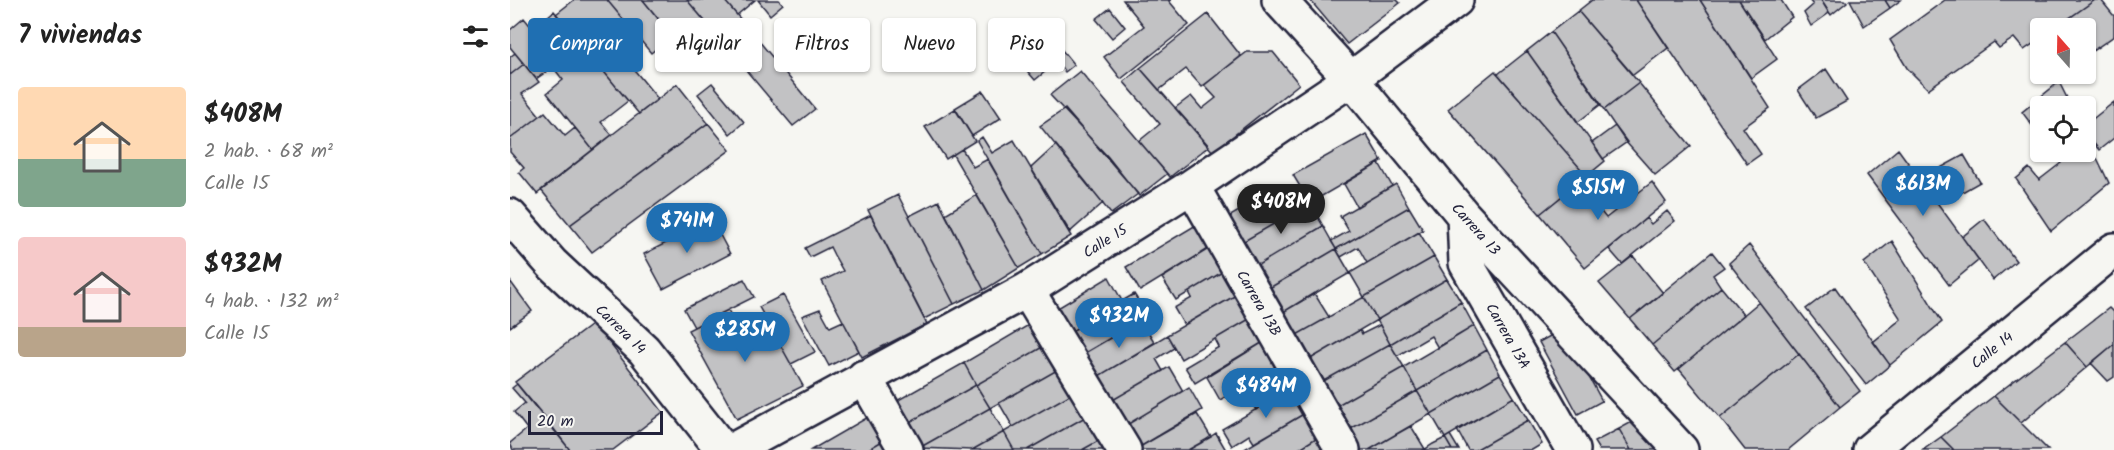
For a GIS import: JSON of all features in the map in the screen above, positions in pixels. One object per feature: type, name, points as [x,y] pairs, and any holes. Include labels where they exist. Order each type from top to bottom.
[{"type":"street","name":"Carrera 13","points":[[1279,0],[1351,79],[1464,216],[1682,450]]},
{"type":"street","name":"Calle 15","points":[[733,450],[1027,290],[1192,186],[1351,79],[1456,0]]},
{"type":"street","name":"Carrera 13B","points":[[1192,186],[1343,450]]},
{"type":"street","name":"Carrera 14","points":[[510,216],[552,264],[644,350],[723,450]]},
{"type":"street","name":"Carrera 13A","points":[[1464,216],[1466,263],[1573,450]]},
{"type":"street","name":"Calle 14","points":[[1870,450],[2114,250]]},
{"type":"street","points":[[1027,290],[1124,450]]},
{"type":"street","points":[[864,377],[906,450]]},
{"type":"building","points":[[574,0],[607,0],[622,18],[559,18],[556,14]]},
{"type":"building","points":[[607,0],[643,0],[658,18],[655,18],[655,50],[651,53],[643,43],[643,18],[622,18]]},
{"type":"building","points":[[643,0],[687,0],[702,18],[658,18]]},
{"type":"building","points":[[687,0],[724,0],[739,18],[702,18]]},
{"type":"building","points":[[724,0],[755,0],[737,15]]},
{"type":"building","points":[[758,0],[779,0],[783,4],[770,15]]},
{"type":"building","points":[[1123,0],[1171,0],[1169,1],[1189,25],[1121,79],[1104,57],[1144,26]]},
{"type":"building","points":[[1310,0],[1397,0],[1400,3],[1347,44]]},
{"type":"building","points":[[1592,0],[1636,0],[1668,48],[1633,75],[1578,11]]},
{"type":"building","points":[[1636,0],[1700,0],[1770,108],[1743,128],[1761,154],[1747,164]]},
{"type":"building","points":[[1700,0],[1739,0],[1777,59],[1751,78]]},
{"type":"building","points":[[1739,0],[1781,0],[1792,17],[1765,39]]},
{"type":"building","points":[[1809,0],[1821,0],[1829,13],[1811,26],[1804,13],[1813,5]]},
{"type":"building","points":[[1821,0],[1845,0],[1847,2],[1831,15]]},
{"type":"building","points":[[1850,0],[1885,0],[1890,8],[1864,26]]},
{"type":"building","points":[[1885,0],[1901,0],[1890,8]]},
{"type":"building","points":[[1945,0],[2095,0],[2069,18],[2030,18],[2030,46],[2024,50],[2014,38],[1999,48],[1994,42],[1928,89],[1907,68],[1890,40]]},
{"type":"building","points":[[2095,0],[2101,0],[2114,16],[2114,36],[2096,48],[2096,18],[2069,18]]},
{"type":"building","points":[[1110,8],[1125,27],[1112,38],[1096,19]]},
{"type":"building","points":[[554,11],[560,18],[546,18]]},
{"type":"building","points":[[1578,11],[1639,83],[1604,110],[1551,32]]},
{"type":"building","points":[[1208,14],[1241,56],[1202,87],[1186,69],[1159,90],[1140,68]]},
{"type":"building","points":[[524,18],[528,23],[528,69],[510,47],[510,30]]},
{"type":"building","points":[[1551,32],[1601,104],[1578,122],[1527,51]]},
{"type":"building","points":[[762,45],[774,59],[774,72],[785,72],[815,109],[793,126],[748,72],[762,72]]},
{"type":"building","points":[[1527,51],[1605,161],[1587,176],[1498,74]]},
{"type":"building","points":[[1247,52],[1273,52],[1299,84],[1213,152],[1175,108],[1191,96],[1202,109],[1216,98],[1204,85]]},
{"type":"building","points":[[515,53],[524,64],[510,75],[510,57]]},
{"type":"building","points":[[1065,54],[1074,65],[1065,72]]},
{"type":"building","points":[[524,64],[528,72],[539,82],[522,94],[540,116],[510,139],[510,75]]},
{"type":"building","points":[[1140,68],[1209,146],[1170,177],[1139,141],[1160,124],[1124,82]]},
{"type":"building","points":[[1826,69],[1847,101],[1816,118],[1798,90]]},
{"type":"building","points":[[1080,71],[1167,174],[1139,196],[1108,157],[1050,95]]},
{"type":"building","points":[[1495,71],[1587,176],[1540,214],[1448,109]]},
{"type":"building","points":[[530,72],[546,72],[536,79]]},
{"type":"building","points":[[557,72],[604,72],[628,101],[601,122],[612,135],[593,150],[547,93],[563,80]]},
{"type":"building","points":[[604,72],[636,72],[658,99],[639,114]]},
{"type":"building","points":[[1028,72],[1045,72],[1035,80]]},
{"type":"building","points":[[712,83],[744,122],[730,134],[698,94]]},
{"type":"building","points":[[1639,83],[1691,146],[1655,175],[1625,141],[1604,110]]},
{"type":"building","points":[[677,84],[708,123],[570,225],[541,190]]},
{"type":"building","points":[[2057,84],[2060,84],[2066,96],[2042,96]]},
{"type":"building","points":[[983,91],[1001,118],[972,136],[955,108]]},
{"type":"building","points":[[2114,102],[2114,138],[2099,150],[2096,146],[2096,116]]},
{"type":"building","points":[[2030,106],[2030,123],[2022,112]]},
{"type":"building","points":[[955,109],[975,141],[946,159],[925,127]]},
{"type":"building","points":[[1065,109],[1138,194],[1111,214],[1040,126]]},
{"type":"building","points":[[545,112],[565,136],[575,128],[593,150],[537,194],[519,172],[524,168],[510,152],[510,139]]},
{"type":"building","points":[[708,123],[730,150],[592,252],[570,225]]},
{"type":"building","points":[[1615,126],[1627,142],[1603,159],[1592,143]]},
{"type":"building","points":[[1366,134],[1382,161],[1310,203],[1293,175]]},
{"type":"building","points":[[982,137],[992,153],[1014,140],[1071,236],[1042,254],[977,141]]},
{"type":"building","points":[[1056,145],[1103,203],[1070,232],[1031,168]]},
{"type":"building","points":[[962,149],[973,167],[988,159],[1042,254],[1019,268],[953,155]]},
{"type":"building","points":[[1898,149],[1979,260],[1949,285],[1867,175]]},
{"type":"building","points":[[1964,155],[1980,182],[1950,199],[1933,172]]},
{"type":"building","points":[[2096,156],[2109,183],[2051,231],[2016,179],[2029,168],[2039,180],[2061,163],[2096,162]]},
{"type":"building","points":[[1379,163],[1392,186],[1357,207],[1344,184]]},
{"type":"building","points":[[1652,182],[1666,202],[1585,268],[1540,214],[1578,183],[1606,218]]},
{"type":"building","points":[[1396,184],[1409,207],[1336,249],[1331,241],[1349,231],[1340,216]]},
{"type":"building","points":[[1281,187],[1287,198],[1302,190],[1310,203],[1239,244],[1225,219]]},
{"type":"building","points":[[898,195],[954,304],[924,319],[868,210]]},
{"type":"building","points":[[977,195],[1019,268],[984,290],[945,214]]},
{"type":"building","points":[[939,201],[984,290],[954,304],[909,216]]},
{"type":"building","points":[[1310,203],[1323,226],[1253,268],[1239,244]]},
{"type":"building","points":[[1409,207],[1423,230],[1367,263],[1358,247],[1341,257],[1336,249]]},
{"type":"building","points":[[1667,211],[1675,221],[1622,264],[1609,249],[1646,218],[1651,224]]},
{"type":"building","points":[[871,215],[927,324],[862,357],[822,281],[843,271],[830,247],[810,257],[805,248]]},
{"type":"building","points":[[1984,219],[2016,261],[1993,280],[1962,237]]},
{"type":"building","points":[[712,220],[730,254],[663,289],[644,254]]},
{"type":"building","points":[[1196,225],[1210,248],[1140,291],[1126,267]]},
{"type":"building","points":[[1323,226],[1336,249],[1266,290],[1253,268]]},
{"type":"building","points":[[1419,232],[1434,257],[1364,297],[1350,273]]},
{"type":"building","points":[[1892,241],[1942,322],[1890,365],[1873,342],[1901,319],[1864,263]]},
{"type":"building","points":[[1749,245],[1860,391],[1840,407],[1729,263]]},
{"type":"building","points":[[1210,248],[1224,271],[1176,300],[1162,278]]},
{"type":"building","points":[[1336,249],[1350,273],[1280,314],[1266,290]]},
{"type":"building","points":[[1712,252],[1724,267],[1713,275],[1721,287],[1652,345],[1630,319]]},
{"type":"building","points":[[1633,256],[1663,293],[1630,319],[1599,283]]},
{"type":"building","points":[[1434,257],[1447,279],[1377,320],[1364,297]]},
{"type":"building","points":[[1224,271],[1238,294],[1184,325],[1174,308],[1192,298],[1189,292]]},
{"type":"building","points":[[1109,277],[1122,301],[1070,332],[1056,309]]},
{"type":"building","points":[[744,279],[754,297],[694,327],[684,309]]},
{"type":"building","points":[[1447,279],[1461,302],[1390,344],[1377,320]]},
{"type":"building","points":[[510,281],[532,311],[510,327]]},
{"type":"building","points":[[1721,287],[1744,315],[1675,372],[1652,345]]},
{"type":"building","points":[[1835,287],[1890,365],[1866,385],[1806,309]]},
{"type":"building","points":[[1314,293],[1329,317],[1293,337],[1280,314]]},
{"type":"building","points":[[1134,294],[1148,316],[1083,354],[1070,332]]},
{"type":"building","points":[[1238,294],[1251,318],[1181,359],[1167,335]]},
{"type":"building","points":[[783,295],[815,352],[791,364],[759,307]]},
{"type":"building","points":[[1364,297],[1377,320],[1307,361],[1293,337]]},
{"type":"building","points":[[1461,302],[1474,326],[1438,348],[1431,336],[1397,356],[1390,344]]},
{"type":"building","points":[[1759,302],[1799,354],[1720,418],[1679,369]]},
{"type":"building","points":[[2109,308],[2114,313],[2114,344],[2087,367],[2065,342]]},
{"type":"building","points":[[820,309],[830,327],[843,321],[859,351],[829,366],[802,316]]},
{"type":"building","points":[[728,310],[741,333],[767,321],[803,386],[737,419],[688,330]]},
{"type":"building","points":[[1251,318],[1265,341],[1195,383],[1185,367],[1219,347],[1215,339]]},
{"type":"building","points":[[1141,320],[1155,343],[1097,377],[1083,354]]},
{"type":"building","points":[[594,323],[663,412],[613,450],[570,450],[515,382]]},
{"type":"building","points":[[1032,323],[1046,345],[976,385],[964,363]]},
{"type":"building","points":[[1380,325],[1390,344],[1320,383],[1307,361],[1360,330],[1362,334]]},
{"type":"building","points":[[1474,326],[1487,350],[1417,391],[1404,367]]},
{"type":"building","points":[[1563,329],[1602,401],[1578,414],[1539,342]]},
{"type":"building","points":[[1167,335],[1174,348],[1156,359],[1163,371],[1111,401],[1097,377]]},
{"type":"building","points":[[1265,341],[1279,365],[1220,400],[1207,377]]},
{"type":"building","points":[[2065,342],[2087,367],[2021,423],[1994,396]]},
{"type":"building","points":[[1390,344],[1404,367],[1334,407],[1320,383]]},
{"type":"building","points":[[2114,344],[2114,377],[2108,381],[2091,363]]},
{"type":"building","points":[[1046,345],[1059,369],[990,408],[976,385]]},
{"type":"building","points":[[1487,350],[1500,374],[1431,414],[1417,391]]},
{"type":"building","points":[[1799,354],[1840,407],[1788,450],[1745,450],[1720,418]]},
{"type":"building","points":[[964,363],[976,385],[906,424],[893,403]]},
{"type":"building","points":[[1279,365],[1293,388],[1256,410],[1242,386]]},
{"type":"building","points":[[1169,367],[1183,391],[1125,426],[1111,401]]},
{"type":"building","points":[[1404,367],[1417,391],[1347,431],[1334,407]]},
{"type":"building","points":[[1059,369],[1073,393],[1013,427],[999,403]]},
{"type":"building","points":[[1500,374],[1514,397],[1445,438],[1431,414]]},
{"type":"building","points":[[517,384],[570,450],[513,450],[510,443],[527,429],[514,412],[525,403],[512,388]]},
{"type":"building","points":[[976,385],[990,408],[919,448],[906,424]]},
{"type":"building","points":[[1189,387],[1202,410],[1138,448],[1125,426]]},
{"type":"building","points":[[1293,388],[1307,412],[1254,443],[1249,435],[1232,446],[1222,429]]},
{"type":"building","points":[[1417,391],[1431,414],[1369,450],[1358,450],[1347,431]]},
{"type":"building","points":[[1073,393],[1087,416],[1027,450],[1014,450],[1004,432]]},
{"type":"building","points":[[1994,396],[2048,450],[1954,450],[1941,437]]},
{"type":"building","points":[[1514,397],[1528,420],[1475,450],[1468,450],[1457,430]]},
{"type":"building","points":[[990,408],[1004,432],[972,450],[919,448]]},
{"type":"building","points":[[1307,412],[1321,435],[1297,450],[1243,450]]},
{"type":"building","points":[[1197,414],[1211,437],[1188,450],[1139,450],[1138,448]]},
{"type":"building","points":[[870,416],[884,440],[867,450],[811,450]]},
{"type":"building","points":[[1087,416],[1100,440],[1082,450],[1027,450]]},
{"type":"building","points":[[1643,416],[1661,450],[1631,450],[1619,429]]},
{"type":"building","points":[[1528,420],[1542,444],[1532,450],[1475,450]]},
{"type":"building","points":[[1411,426],[1425,449],[1369,450],[1395,435]]},
{"type":"building","points":[[1619,429],[1631,450],[1599,450],[1594,442]]},
{"type":"building","points":[[1004,432],[1014,450],[972,450]]},
{"type":"building","points":[[1216,433],[1226,450],[1188,450],[1201,443]]},
{"type":"building","points":[[1321,435],[1330,450],[1297,450]]},
{"type":"building","points":[[1450,435],[1459,450],[1452,450],[1445,438]]},
{"type":"building","points":[[1941,437],[1954,450],[1923,450]]},
{"type":"building","points":[[1445,438],[1452,450],[1424,450],[1433,444]]},
{"type":"building","points":[[884,440],[890,450],[867,450]]},
{"type":"building","points":[[1100,440],[1106,450],[1082,450]]}]
